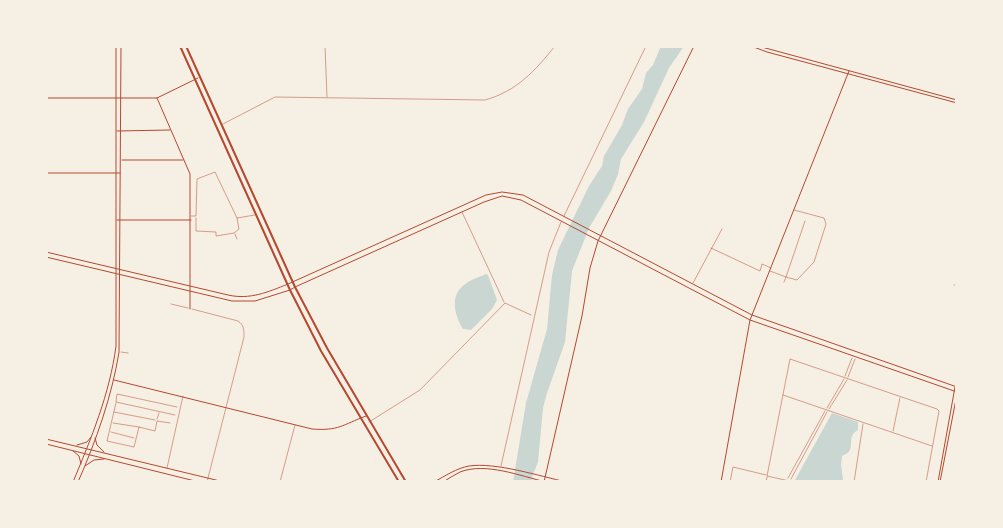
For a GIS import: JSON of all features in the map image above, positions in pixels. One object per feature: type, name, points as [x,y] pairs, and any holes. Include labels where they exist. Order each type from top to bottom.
[{"type":"main road","points":[[180,46],[290,290],[321,351],[398,482]]},
{"type":"main road","points":[[186,46],[292,282],[369,422],[406,482]]},
{"type":"street","points":[[73,482],[91,437],[110,378],[116,346],[116,46]]},
{"type":"street","points":[[78,482],[92,450],[113,380],[119,352],[121,46]]},
{"type":"street","points":[[325,46],[327,98]]},
{"type":"street","points":[[222,124],[275,97],[485,100],[507,92],[524,81],[535,71],[555,46]]},
{"type":"street","points":[[564,216],[646,46]]},
{"type":"street","points":[[443,482],[467,470],[490,469],[545,482],[582,316],[590,268],[598,241],[694,46]]},
{"type":"street","points":[[751,46],[957,103]]},
{"type":"street","points":[[758,46],[957,100]]},
{"type":"street","points":[[721,482],[750,320],[849,71]]},
{"type":"street","points":[[46,98],[157,98],[200,77]]},
{"type":"street","points":[[157,98],[190,174],[190,309]]},
{"type":"street","points":[[116,132],[121,130],[171,130]]},
{"type":"street","points":[[121,160],[184,160]]},
{"type":"street","points":[[215,172],[236,218],[238,229],[234,233],[216,236],[216,232],[196,231],[196,180],[215,172]]},
{"type":"street","points":[[46,173],[121,173]]},
{"type":"street","points":[[46,252],[241,297],[256,296],[288,284],[492,193],[517,193],[752,315],[956,387],[939,482]]},
{"type":"street","points":[[46,257],[232,301],[247,302],[290,290],[490,199],[508,197],[521,200],[750,320],[956,392]]},
{"type":"street","points":[[770,271],[797,280],[814,262],[826,224],[824,218],[794,210]]},
{"type":"street","points":[[462,211],[505,303],[531,314]]},
{"type":"street","points":[[236,218],[257,215]]},
{"type":"street","points":[[191,216],[196,216]]},
{"type":"street","points":[[116,220],[191,220]]},
{"type":"street","points":[[784,282],[805,220]]},
{"type":"street","points":[[501,467],[549,252],[561,221]]},
{"type":"street","points":[[692,284],[722,229]]},
{"type":"street","points":[[234,233],[237,239]]},
{"type":"street","points":[[711,248],[760,271],[762,264],[771,268]]},
{"type":"street","points":[[648,266],[651,262]]},
{"type":"street","points":[[369,422],[420,390],[505,303]]},
{"type":"street","points":[[171,304],[233,319],[243,326],[244,337],[207,482]]},
{"type":"street","points":[[787,480],[845,377],[854,351]]},
{"type":"street","points":[[119,352],[128,353]]},
{"type":"street","points":[[790,481],[828,410],[848,378],[857,352]]},
{"type":"street","points":[[766,482],[789,359],[937,409],[939,411],[926,482]]},
{"type":"street","points":[[110,378],[312,428],[330,430],[366,416]]},
{"type":"street","points":[[139,428],[134,447],[107,441],[117,394],[177,407]]},
{"type":"street","points":[[782,394],[933,446]]},
{"type":"street","points":[[167,468],[183,396]]},
{"type":"street","points":[[893,433],[900,396]]},
{"type":"street","points":[[116,402],[175,415]]},
{"type":"street","points":[[111,422],[155,431],[160,411]]},
{"type":"street","points":[[114,412],[170,424]]},
{"type":"street","points":[[854,482],[864,422]]},
{"type":"street","points":[[280,482],[295,425]]},
{"type":"street","points":[[109,432],[136,438]]},
{"type":"street","points":[[76,446],[87,442],[91,437]]},
{"type":"street","points":[[95,438],[99,448],[106,453]]},
{"type":"street","points":[[46,439],[224,482]]},
{"type":"street","points":[[46,444],[199,482]]},
{"type":"street","points":[[70,450],[79,456],[81,464]]},
{"type":"street","points":[[85,466],[94,460],[106,459]]},
{"type":"street","points":[[434,482],[469,466],[501,467],[566,482]]},
{"type":"street","points":[[730,482],[732,468],[794,482]]},
{"type":"street","points":[[173,475],[182,475],[181,472],[176,470]]},
{"type":"shaded area","points":[[661,46],[684,46],[669,68],[644,122],[621,159],[618,174],[611,191],[589,228],[572,271],[565,342],[543,408],[538,462],[531,482],[513,482],[526,403],[547,329],[552,275],[558,250],[589,186],[602,166],[604,156],[622,125],[628,109],[642,89],[646,73],[653,65]]},
{"type":"shaded area","points":[[486,274],[497,300],[492,309],[471,330],[463,329],[456,312],[456,295],[466,283]]},
{"type":"shaded area","points":[[832,413],[858,422],[858,430],[852,436],[850,450],[842,456],[843,479],[841,482],[803,482],[795,480]]}]
